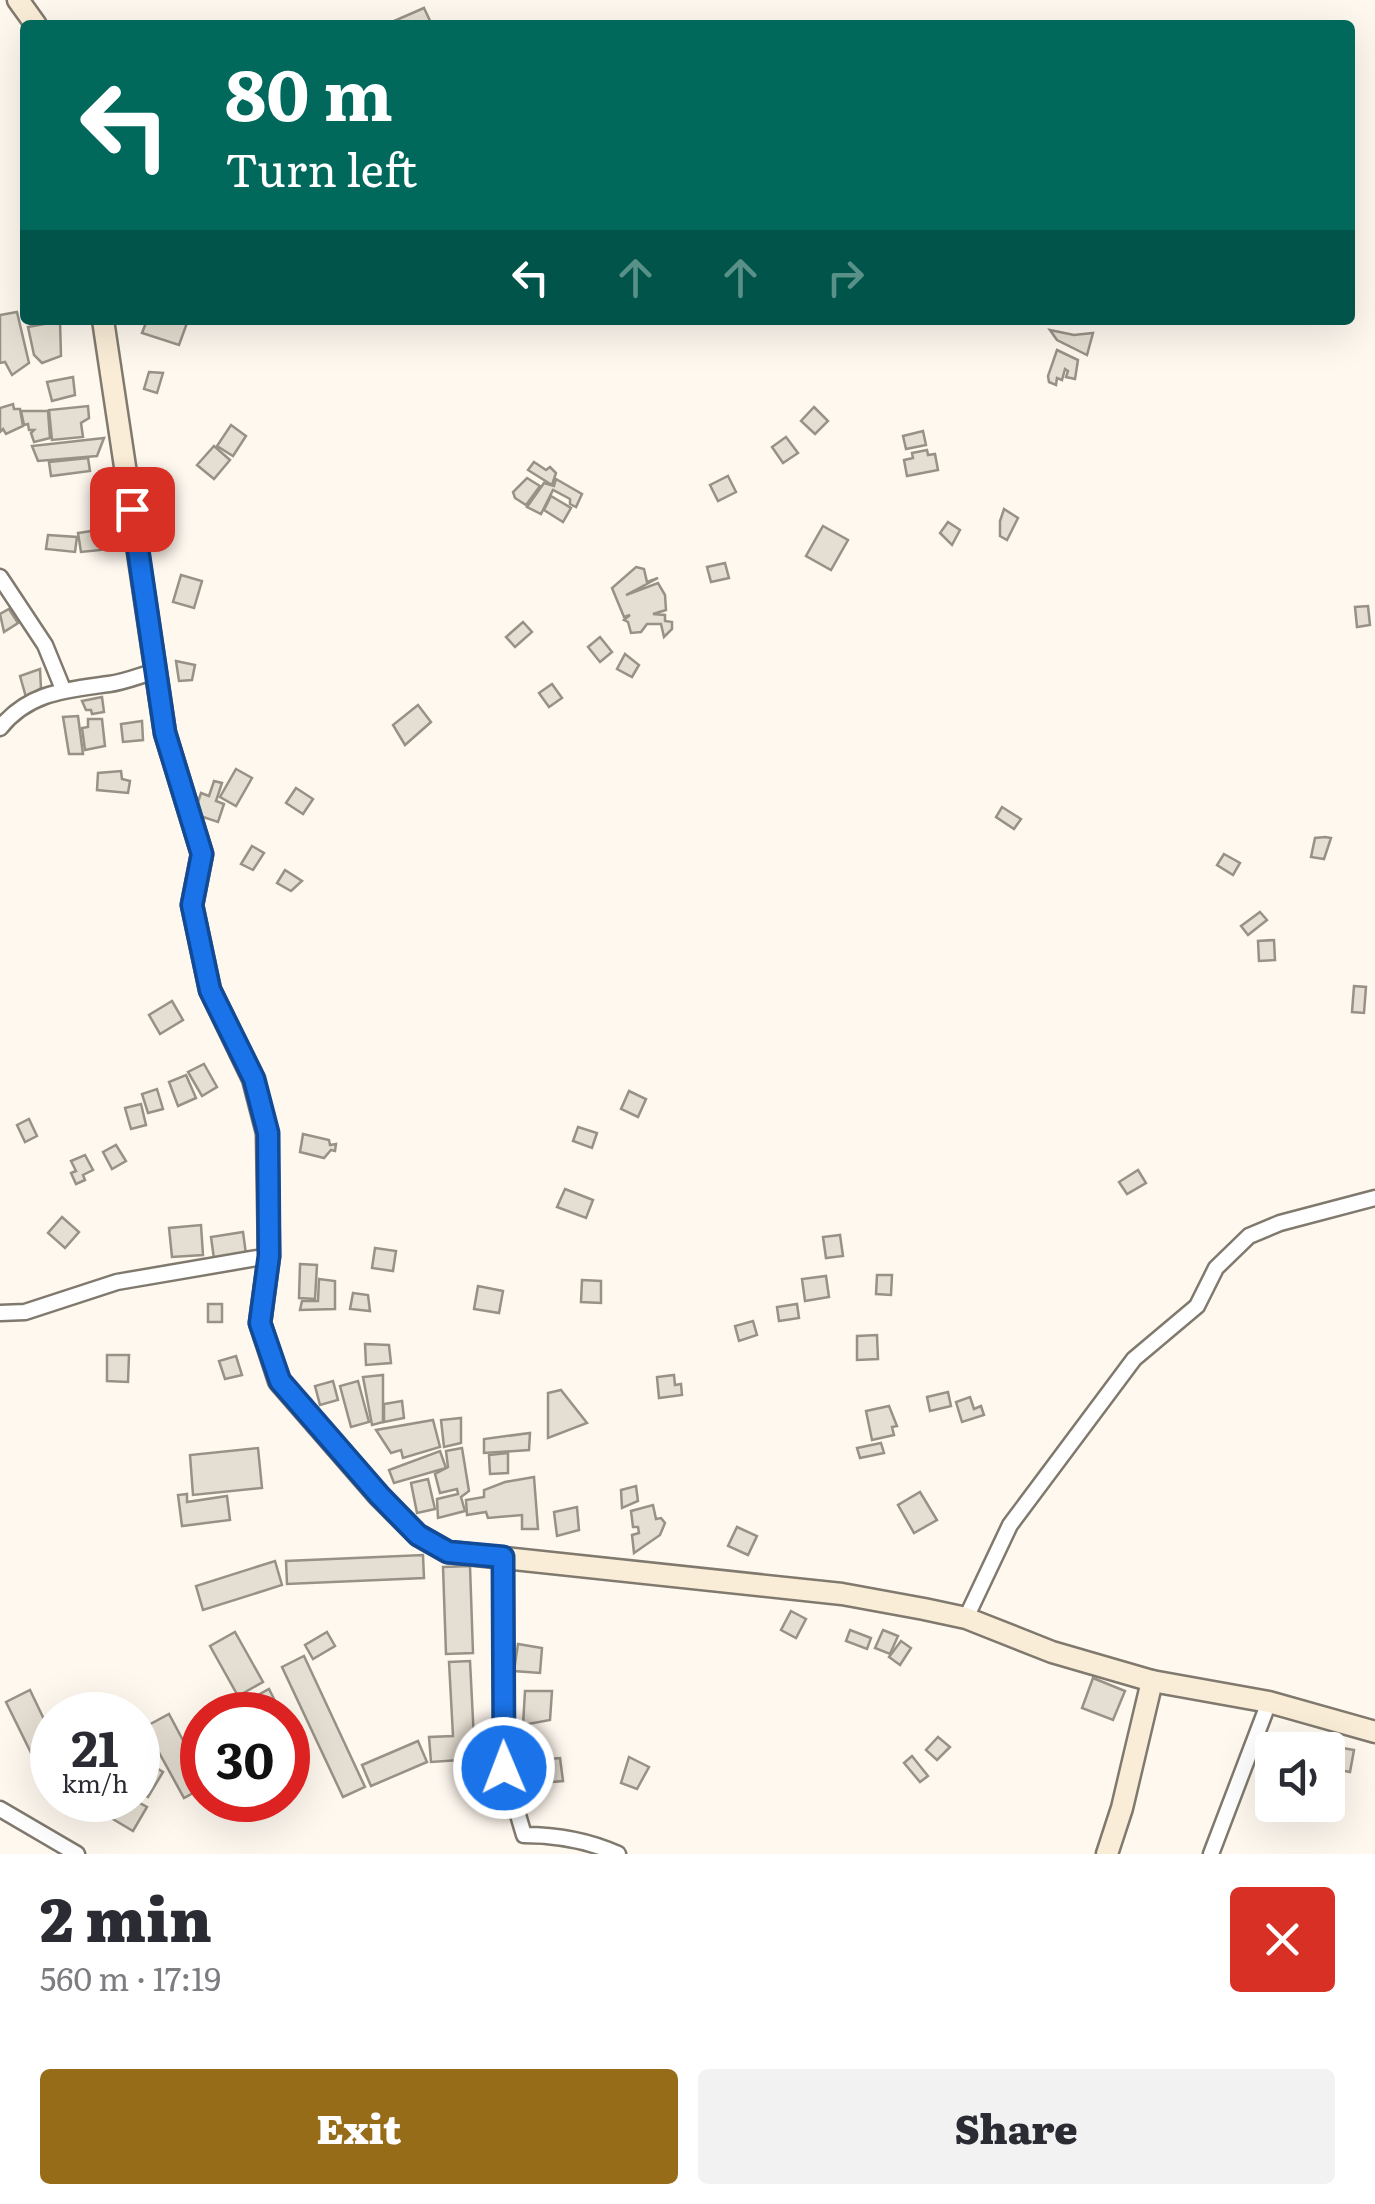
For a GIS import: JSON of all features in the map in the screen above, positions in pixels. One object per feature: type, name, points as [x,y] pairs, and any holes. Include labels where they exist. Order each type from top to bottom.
[{"type":"main road","points":[[104,325],[165,733],[202,854],[192,905],[210,990],[254,1079],[268,1133],[269,1256],[260,1323],[280,1381],[380,1496],[418,1535],[448,1552],[842,1594],[966,1618],[1052,1652],[1152,1681],[1270,1702],[1375,1732]]},
{"type":"main road","points":[[1107,1854],[1152,1681]]},
{"type":"street","points":[[0,576],[45,645],[63,689]]},
{"type":"street","points":[[0,728],[14,710],[63,689],[114,684],[156,671]]},
{"type":"street","points":[[966,1618],[1010,1525],[1134,1359],[1197,1306],[1216,1268],[1250,1236],[1280,1222],[1375,1198]]},
{"type":"street","points":[[0,1313],[25,1312],[117,1282],[269,1256]]},
{"type":"street","points":[[503,1557],[504,1768],[524,1835],[561,1836],[618,1854]]},
{"type":"street","points":[[1211,1854],[1270,1702]]},
{"type":"street","points":[[0,1810],[77,1854]]},
{"type":"building","points":[[424,8],[430,20],[396,20]]},
{"type":"building","points":[[17,312],[29,363],[12,375],[5,362],[0,363],[0,315]]},
{"type":"building","points":[[60,325],[61,356],[42,363],[34,355],[28,327]]},
{"type":"building","points":[[145,325],[186,325],[179,345],[142,333]]},
{"type":"building","points":[[1050,330],[1074,335],[1093,333],[1087,355],[1057,340]]},
{"type":"building","points":[[1057,350],[1078,360],[1075,379],[1066,377],[1065,369],[1056,385],[1049,382],[1048,376]]},
{"type":"building","points":[[149,372],[163,373],[157,393],[144,389]]},
{"type":"building","points":[[73,377],[75,395],[52,401],[47,382]]},
{"type":"building","points":[[13,404],[14,409],[20,409],[23,426],[6,434],[3,429],[0,432],[0,408]]},
{"type":"building","points":[[88,406],[89,418],[81,423],[83,437],[52,440],[49,410]]},
{"type":"building","points":[[814,407],[828,421],[815,434],[801,421]]},
{"type":"building","points":[[21,411],[48,411],[50,438],[34,442],[34,430],[24,425]]},
{"type":"building","points":[[231,425],[246,436],[233,456],[217,446]]},
{"type":"building","points":[[923,431],[926,445],[906,449],[903,436]]},
{"type":"building","points":[[786,437],[798,453],[783,463],[772,447]]},
{"type":"building","points":[[104,438],[97,456],[38,461],[32,446]]},
{"type":"building","points":[[214,446],[230,460],[214,479],[197,465]]},
{"type":"building","points":[[927,450],[928,455],[935,454],[938,470],[907,476],[904,460],[913,458],[912,453]]},
{"type":"building","points":[[88,458],[90,471],[51,476],[49,462]]},
{"type":"building","points":[[534,462],[556,473],[552,485],[528,470]]},
{"type":"building","points":[[728,476],[736,492],[718,501],[710,485]]},
{"type":"building","points":[[527,478],[540,486],[526,505],[513,492]]},
{"type":"building","points":[[556,479],[582,494],[576,507],[553,490],[541,514],[527,507],[544,483],[554,486]]},
{"type":"building","points":[[551,496],[571,508],[563,522],[544,510]]},
{"type":"building","points":[[1004,509],[1018,518],[1007,540],[1000,536]]},
{"type":"building","points":[[948,522],[960,530],[952,545],[940,533]]},
{"type":"building","points":[[823,526],[848,540],[831,570],[806,556]]},
{"type":"building","points":[[98,530],[101,550],[81,552],[78,533]]},
{"type":"building","points":[[48,535],[77,537],[75,552],[46,549]]},
{"type":"building","points":[[725,563],[729,578],[711,582],[707,567]]},
{"type":"building","points":[[636,567],[644,569],[647,582],[658,578],[626,595],[658,583],[665,595],[666,610],[653,614],[665,615],[665,621],[672,622],[672,629],[664,637],[661,624],[647,624],[641,632],[631,633],[624,620],[630,615],[624,617],[612,588]]},
{"type":"building","points":[[181,575],[202,581],[194,608],[173,602]]},
{"type":"building","points":[[1368,606],[1370,625],[1357,627],[1355,607]]},
{"type":"building","points":[[9,609],[18,623],[4,632],[0,614]]},
{"type":"building","points":[[523,622],[532,632],[515,647],[506,637]]},
{"type":"building","points":[[600,637],[612,652],[600,662],[588,647]]},
{"type":"building","points":[[625,654],[639,665],[632,677],[617,669]]},
{"type":"building","points":[[176,661],[195,665],[192,680],[179,681]]},
{"type":"building","points":[[40,669],[41,688],[26,697],[20,676]]},
{"type":"building","points":[[552,684],[562,698],[549,707],[539,693]]},
{"type":"building","points":[[102,697],[104,712],[92,714],[86,710],[82,701]]},
{"type":"building","points":[[418,705],[431,722],[405,745],[393,725]]},
{"type":"building","points":[[78,716],[83,754],[69,754],[63,717]]},
{"type":"building","points":[[88,719],[102,719],[105,746],[85,750],[82,728],[88,727]]},
{"type":"building","points":[[142,721],[143,740],[123,742],[121,724]]},
{"type":"building","points":[[236,769],[252,778],[236,806],[220,797]]},
{"type":"building","points":[[121,771],[122,779],[130,781],[128,793],[97,790],[98,773]]},
{"type":"building","points":[[214,781],[222,783],[216,801],[224,804],[218,822],[194,814],[201,793],[209,796]]},
{"type":"building","points":[[296,788],[313,799],[303,814],[286,803]]},
{"type":"building","points":[[1002,807],[1021,819],[1014,829],[996,817]]},
{"type":"building","points":[[1315,838],[1331,838],[1324,859],[1311,857]]},
{"type":"building","points":[[252,846],[264,853],[253,870],[241,864]]},
{"type":"building","points":[[1224,854],[1240,863],[1233,875],[1217,865]]},
{"type":"building","points":[[285,870],[302,881],[291,891],[277,883]]},
{"type":"building","points":[[1260,912],[1267,920],[1248,935],[1241,926]]},
{"type":"building","points":[[1274,940],[1275,960],[1259,961],[1258,941]]},
{"type":"building","points":[[1354,986],[1366,987],[1364,1013],[1352,1012]]},
{"type":"building","points":[[172,1001],[183,1020],[160,1034],[149,1015]]},
{"type":"building","points":[[204,1064],[217,1087],[202,1096],[188,1072]]},
{"type":"building","points":[[186,1075],[196,1098],[178,1106],[169,1082]]},
{"type":"building","points":[[157,1089],[163,1109],[148,1113],[142,1094]]},
{"type":"building","points":[[629,1091],[646,1099],[638,1117],[621,1109]]},
{"type":"building","points":[[141,1104],[146,1125],[131,1129],[125,1108]]},
{"type":"building","points":[[29,1119],[37,1136],[25,1142],[17,1125]]},
{"type":"building","points":[[578,1127],[597,1133],[592,1148],[573,1141]]},
{"type":"building","points":[[303,1134],[329,1140],[330,1145],[336,1144],[335,1151],[324,1158],[300,1152]]},
{"type":"building","points":[[116,1145],[126,1161],[112,1169],[103,1152]]},
{"type":"building","points":[[85,1155],[93,1170],[76,1184],[71,1161]]},
{"type":"building","points":[[1138,1170],[1146,1183],[1127,1194],[1119,1182]]},
{"type":"building","points":[[565,1189],[593,1200],[586,1218],[557,1207]]},
{"type":"building","points":[[62,1217],[79,1232],[65,1248],[48,1233]]},
{"type":"building","points":[[201,1225],[203,1255],[172,1257],[169,1228]]},
{"type":"building","points":[[243,1232],[246,1254],[214,1259],[211,1237]]},
{"type":"building","points":[[840,1235],[843,1256],[826,1258],[823,1237]]},
{"type":"building","points":[[375,1248],[396,1251],[393,1271],[372,1268]]},
{"type":"building","points":[[300,1264],[317,1265],[315,1299],[299,1298]]},
{"type":"building","points":[[877,1275],[892,1275],[891,1295],[876,1294]]},
{"type":"building","points":[[826,1276],[829,1297],[805,1301],[802,1279]]},
{"type":"building","points":[[319,1279],[335,1281],[335,1309],[300,1310],[302,1301],[318,1301]]},
{"type":"building","points":[[582,1280],[601,1281],[601,1303],[581,1302]]},
{"type":"building","points":[[478,1286],[503,1291],[499,1313],[474,1309]]},
{"type":"building","points":[[353,1293],[368,1295],[370,1311],[350,1309]]},
{"type":"building","points":[[208,1304],[222,1304],[222,1322],[208,1322]]},
{"type":"building","points":[[797,1304],[799,1318],[779,1321],[777,1307]]},
{"type":"building","points":[[753,1321],[757,1335],[739,1341],[735,1326]]},
{"type":"building","points":[[877,1335],[878,1359],[857,1360],[857,1336]]},
{"type":"building","points":[[365,1344],[389,1345],[391,1363],[366,1365]]},
{"type":"building","points":[[107,1355],[129,1355],[128,1382],[107,1381]]},
{"type":"building","points":[[236,1356],[242,1375],[225,1379],[219,1361]]},
{"type":"building","points":[[383,1375],[383,1422],[372,1425],[363,1377]]},
{"type":"building","points":[[674,1375],[675,1385],[681,1384],[682,1395],[659,1398],[657,1377]]},
{"type":"building","points":[[333,1381],[338,1400],[320,1405],[315,1386]]},
{"type":"building","points":[[358,1381],[369,1422],[351,1427],[340,1386]]},
{"type":"building","points":[[561,1390],[587,1423],[548,1438],[548,1393]]},
{"type":"building","points":[[948,1392],[951,1406],[930,1411],[927,1397]]},
{"type":"building","points":[[970,1397],[974,1409],[981,1406],[984,1415],[962,1422],[956,1402]]},
{"type":"building","points":[[402,1401],[404,1418],[384,1422],[384,1404]]},
{"type":"building","points":[[889,1406],[897,1426],[892,1427],[894,1435],[872,1440],[866,1411]]},
{"type":"building","points":[[461,1418],[461,1443],[444,1447],[441,1420]]},
{"type":"building","points":[[433,1420],[440,1447],[403,1458],[401,1450],[391,1453],[376,1430]]},
{"type":"building","points":[[530,1433],[529,1450],[484,1453],[484,1439]]},
{"type":"building","points":[[881,1443],[884,1453],[860,1458],[857,1448]]},
{"type":"building","points":[[258,1448],[262,1488],[193,1495],[190,1455]]},
{"type":"building","points":[[462,1448],[469,1491],[461,1497],[465,1511],[438,1518],[437,1499],[458,1494],[457,1489],[440,1493],[435,1474],[448,1467],[446,1451]]},
{"type":"building","points":[[440,1451],[446,1468],[394,1483],[389,1470]]},
{"type":"building","points":[[508,1453],[508,1473],[490,1474],[489,1455]]},
{"type":"building","points":[[534,1477],[538,1529],[522,1529],[522,1515],[467,1515],[466,1500],[484,1497],[484,1490],[505,1482]]},
{"type":"building","points":[[428,1479],[435,1509],[417,1513],[411,1483]]},
{"type":"building","points":[[636,1486],[638,1501],[622,1508],[621,1490]]},
{"type":"building","points":[[920,1492],[937,1520],[914,1533],[898,1505]]},
{"type":"building","points":[[187,1494],[187,1502],[227,1496],[230,1520],[182,1526],[178,1495]]},
{"type":"building","points":[[653,1505],[656,1519],[665,1523],[660,1535],[634,1553],[632,1535],[639,1533],[638,1527],[633,1527],[631,1511]]},
{"type":"building","points":[[577,1507],[579,1530],[557,1536],[554,1512]]},
{"type":"building","points":[[737,1527],[757,1536],[748,1555],[728,1546]]},
{"type":"building","points":[[423,1555],[424,1578],[287,1584],[286,1561]]},
{"type":"building","points":[[275,1561],[282,1585],[203,1610],[196,1586]]},
{"type":"building","points":[[470,1566],[473,1653],[446,1654],[443,1567]]},
{"type":"building","points":[[791,1611],[806,1619],[796,1638],[781,1630]]},
{"type":"building","points":[[850,1630],[871,1638],[867,1649],[846,1641]]},
{"type":"building","points":[[883,1630],[898,1636],[890,1654],[875,1648]]},
{"type":"building","points":[[235,1632],[263,1682],[245,1692],[236,1692],[210,1646]]},
{"type":"building","points":[[327,1632],[335,1646],[313,1659],[305,1645]]},
{"type":"building","points":[[901,1641],[911,1648],[900,1665],[889,1657]]},
{"type":"building","points":[[518,1644],[542,1648],[540,1673],[514,1671]]},
{"type":"building","points":[[304,1656],[365,1787],[343,1797],[310,1727],[310,1692],[294,1692],[282,1667]]},
{"type":"building","points":[[470,1661],[475,1759],[431,1762],[429,1737],[453,1736],[449,1662]]},
{"type":"building","points":[[1093,1678],[1125,1691],[1113,1720],[1082,1708]]},
{"type":"building","points":[[30,1690],[30,1751],[6,1702]]},
{"type":"building","points":[[525,1691],[552,1691],[550,1720],[523,1725]]},
{"type":"building","points":[[169,1714],[180,1735],[180,1791],[160,1754],[160,1719]]},
{"type":"building","points":[[517,1734],[537,1735],[538,1760],[515,1760]]},
{"type":"building","points":[[938,1737],[950,1747],[937,1760],[926,1750]]},
{"type":"building","points":[[418,1741],[427,1762],[371,1786],[362,1765]]},
{"type":"building","points":[[1345,1748],[1354,1750],[1350,1772],[1345,1771]]},
{"type":"building","points":[[912,1756],[928,1776],[920,1782],[904,1763]]},
{"type":"building","points":[[629,1757],[649,1767],[637,1789],[621,1783]]},
{"type":"building","points":[[560,1758],[563,1781],[540,1783],[538,1760]]},
{"type":"building","points":[[118,1822],[138,1822],[133,1831]]},
{"type":"route","points":[[132,509],[165,733],[202,854],[192,905],[210,990],[254,1079],[268,1133],[269,1256],[260,1323],[280,1381],[418,1535],[448,1552],[503,1557],[504,1768]]}]
